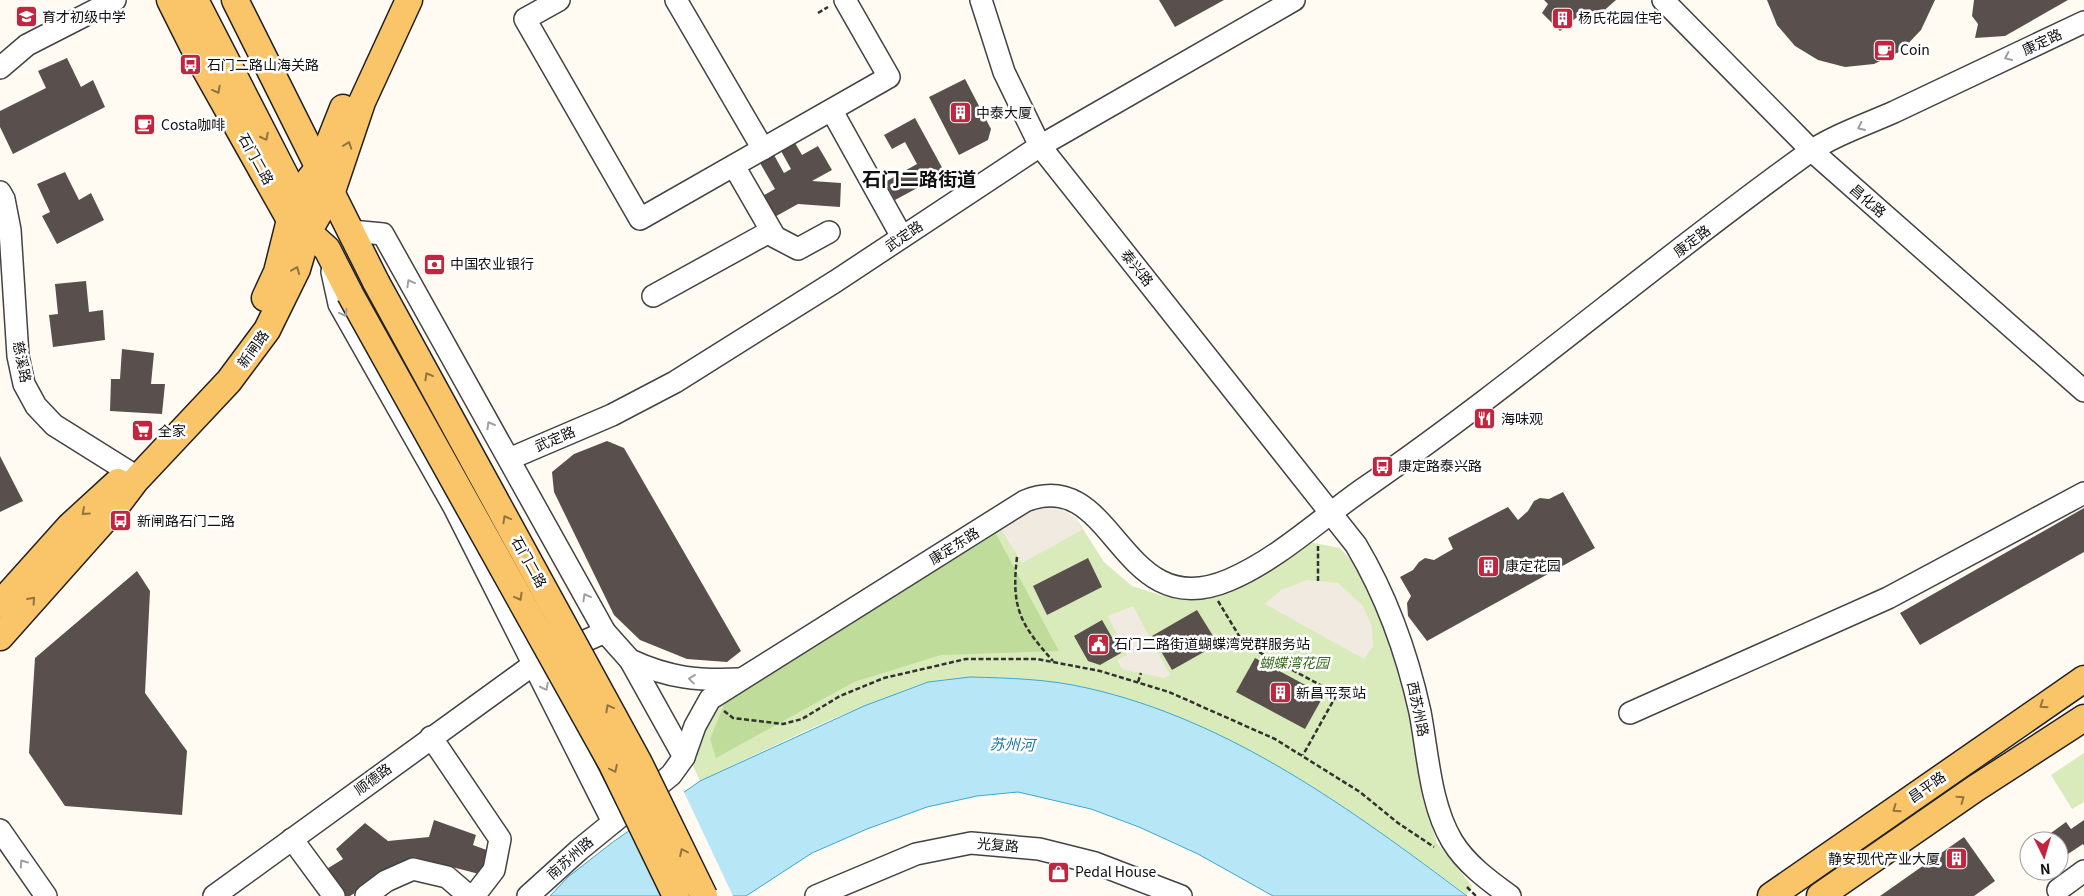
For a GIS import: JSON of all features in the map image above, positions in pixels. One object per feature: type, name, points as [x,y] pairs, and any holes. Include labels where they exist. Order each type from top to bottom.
[{"type":"main road","name":"石门二路","points":[[170,0],[200,60],[310,199],[351,231],[376,282],[639,763],[704,896]]},
{"type":"main road","name":"石门二路","points":[[195,0],[310,199]]},
{"type":"main road","name":"石门二路","points":[[216,0],[310,199]]},
{"type":"main road","name":"石门二路","points":[[235,0],[327,249],[350,294],[612,764],[676,896]]},
{"type":"main road","name":"新闸路","points":[[0,637],[114,509],[132,476],[216,375],[254,321],[310,199],[378,25],[390,0]]},
{"type":"main road","name":"新闸路","points":[[310,199],[362,102],[409,0]]},
{"type":"main road","name":"新闸路","points":[[0,604],[70,526],[132,476]]},
{"type":"main road","name":"昌平路","points":[[1771,896],[2084,679]]},
{"type":"main road","name":"昌平路","points":[[1820,896],[1976,788],[2084,718]]},
{"type":"street","points":[[0,68],[28,45],[115,0]]},
{"type":"street","points":[[559,0],[525,19],[640,219],[889,78],[845,0]]},
{"type":"street","points":[[676,0],[763,149]]},
{"type":"street","name":"泰兴路","points":[[981,0],[1004,72],[1040,146],[1332,513]]},
{"type":"street","name":"武定路","points":[[509,459],[612,415],[651,396],[836,281],[1040,146],[1294,0]]},
{"type":"street","name":"昌化路","points":[[1663,0],[1812,151],[2084,391]]},
{"type":"street","name":"康定路","points":[[1332,513],[1812,151],[2084,22]]},
{"type":"street","points":[[832,111],[902,237]]},
{"type":"street","points":[[734,166],[775,237],[798,249],[829,232]]},
{"type":"street","name":"慈溪路","points":[[0,192],[10,230],[18,356],[24,384],[36,406],[54,425],[132,476]]},
{"type":"street","points":[[351,231],[383,234],[605,632],[630,660],[684,757]]},
{"type":"street","points":[[653,296],[771,231]]},
{"type":"street","points":[[327,249],[339,304],[454,508],[613,822]]},
{"type":"street","points":[[1630,713],[1888,598],[2084,493]]},
{"type":"street","name":"康定东路","points":[[613,822],[671,775],[684,757],[695,726],[710,699],[1026,501],[1041,495],[1055,494],[1077,500],[1096,516],[1115,542],[1150,576],[1168,585],[1188,589],[1210,587],[1231,579],[1258,564],[1332,513]]},
{"type":"street","name":"西苏州路","points":[[1332,513],[1366,562],[1394,621],[1414,688],[1437,801],[1447,831],[1472,866],[1510,896]]},
{"type":"street","name":"顺德路","points":[[214,896],[430,737],[534,664],[605,632]]},
{"type":"street","points":[[630,660],[654,671],[679,677],[706,681],[740,679]]},
{"type":"street","points":[[430,737],[500,838],[494,870],[474,896]]},
{"type":"street","name":"南苏州路","points":[[528,896],[613,822]]},
{"type":"street","points":[[0,830],[46,896]]},
{"type":"street","points":[[292,839],[334,896]]},
{"type":"street","name":"光复路","points":[[816,896],[916,854],[970,843],[1039,849],[1095,863],[1181,896]]},
{"type":"street","points":[[366,896],[386,882],[413,869],[447,877],[469,896]]},
{"type":"street","points":[[2058,890],[2084,871]]},
{"type":"path","points":[[1318,544],[1318,580]]},
{"type":"path","points":[[1018,557],[1014,586],[1018,610],[1035,640],[1054,662]]},
{"type":"path","points":[[1210,587],[1244,644],[1337,694],[1303,755]]},
{"type":"path","points":[[710,699],[733,718],[783,724],[802,719],[840,696],[884,678],[966,659],[1037,660],[1100,670],[1169,692],[1275,739],[1360,792],[1398,823],[1439,850]]},
{"type":"path","points":[[1138,682],[1141,673]]},
{"type":"green space","name":"蝴蝶湾花园","points":[[1076,518],[1104,562],[1132,586],[1163,596],[1203,597],[1309,542],[1340,548],[1368,580],[1392,639],[1407,702],[1422,797],[1437,843],[1472,886],[1467,895],[1316,789],[1208,730],[1151,707],[1092,690],[1031,680],[967,678],[942,680],[918,685],[790,738],[700,781],[692,764],[713,704],[991,527]]},
{"type":"green space","points":[[996,534],[1059,651],[941,655],[854,682],[716,758],[710,739],[726,700]]},
{"type":"green space","points":[[2084,753],[2084,802],[2072,809],[2051,775]]},
{"type":"shaded area","points":[[1041,503],[1059,508],[1076,518],[1082,530],[1022,563],[998,524]]},
{"type":"shaded area","points":[[1307,580],[1338,583],[1363,606],[1372,627],[1373,646],[1364,659],[1265,604],[1281,590]]},
{"type":"shaded area","points":[[1133,606],[1170,675],[1164,678],[1122,669],[1117,660],[1127,655],[1108,616]]},
{"type":"water","name":"苏州河","points":[[970,677],[1029,679],[1073,685],[1140,703],[1191,722],[1240,745],[1334,801],[1467,896],[1273,896],[1198,854],[1139,827],[1091,809],[1018,792],[977,796],[927,807],[867,829],[812,853],[746,896],[550,896],[568,877],[613,842],[700,781],[864,706],[928,682]]},
{"type":"pier","points":[[683,790],[733,896],[660,896],[628,829]]},
{"type":"building","points":[[1159,0],[1224,0],[1175,27]]},
{"type":"building","name":"杨氏花园住宅","points":[[1544,0],[1616,0],[1591,22],[1582,13],[1560,31],[1542,13],[1548,4]]},
{"type":"building","points":[[1767,0],[1935,0],[1921,30],[1901,51],[1874,64],[1845,67],[1818,60],[1795,46],[1777,25]]},
{"type":"building","points":[[1974,0],[2068,0],[2005,36],[1975,38],[1978,24],[1972,16]]},
{"type":"building","points":[[67,58],[81,87],[93,80],[105,107],[13,154],[0,127],[0,111],[46,88],[38,71]]},
{"type":"building","name":"中泰大厦","points":[[965,79],[991,129],[988,140],[959,155],[929,97]]},
{"type":"building","points":[[915,118],[945,173],[895,200],[885,182],[917,164],[905,142],[892,149],[884,135]]},
{"type":"building","points":[[795,143],[802,155],[818,146],[832,170],[812,181],[841,183],[840,207],[798,204],[771,219],[759,198],[775,189],[760,163],[774,155],[784,173],[791,169],[781,151]]},
{"type":"building","points":[[65,172],[79,200],[91,193],[104,220],[57,244],[42,216],[50,212],[37,184]]},
{"type":"building","points":[[86,281],[89,312],[103,310],[105,340],[53,347],[49,315],[58,314],[55,284]]},
{"type":"building","points":[[122,349],[154,353],[151,384],[165,384],[162,414],[110,411],[111,379],[120,379]]},
{"type":"building","points":[[607,441],[624,448],[741,651],[727,662],[687,659],[640,640],[614,615],[554,492],[552,472],[574,454]]},
{"type":"building","points":[[0,456],[23,501],[0,512]]},
{"type":"building","name":"康定花园","points":[[1563,492],[1595,548],[1427,641],[1408,616],[1407,603],[1411,596],[1400,577],[1413,570],[1425,558],[1434,560],[1453,549],[1448,538],[1508,507],[1518,520],[1528,511],[1534,501],[1540,498],[1549,499]]},
{"type":"building","points":[[2084,508],[2084,552],[1920,645],[1900,613]]},
{"type":"building","points":[[1088,558],[1102,587],[1047,615],[1033,586]]},
{"type":"building","points":[[137,571],[150,591],[145,693],[187,751],[182,815],[65,806],[29,753],[35,658]]},
{"type":"building","points":[[1197,610],[1218,644],[1172,670],[1152,636]]},
{"type":"building","name":"石门二路街道蝴蝶湾党群服务站","points":[[1102,620],[1121,653],[1100,665],[1088,661],[1074,636]]},
{"type":"building","name":"新昌平泵站","points":[[1255,658],[1324,695],[1305,729],[1236,692]]},
{"type":"building","points":[[434,820],[476,835],[473,845],[492,852],[483,875],[413,857],[350,896],[346,896],[325,870],[343,859],[336,849],[365,823],[388,841],[429,837]]},
{"type":"building","points":[[2084,820],[2084,846],[2083,844],[2069,853],[2069,831],[2054,831],[2066,822],[2071,829]]},
{"type":"building","name":"静安现代产业大厦","points":[[1964,837],[1995,881],[1974,896],[1880,896]]},
{"type":"place","name":"育才初级中学","points":[[26,17]]},
{"type":"place","name":"杨氏花园住宅","points":[[1562,18]]},
{"type":"place","name":"Coin","points":[[1884,50]]},
{"type":"place","name":"石门二路山海关路","points":[[191,65]]},
{"type":"place","name":"中泰大厦","points":[[960,113]]},
{"type":"place","name":"Costa咖啡","points":[[145,125]]},
{"type":"place","name":"中国农业银行","points":[[434,264]]},
{"type":"place","name":"海味观","points":[[1485,419]]},
{"type":"place","name":"全家","points":[[142,431]]},
{"type":"place","name":"康定路泰兴路","points":[[1382,466]]},
{"type":"place","name":"新闸路石门二路","points":[[121,521]]},
{"type":"place","name":"康定花园","points":[[1489,566]]},
{"type":"place","name":"石门二路街道蝴蝶湾党群服务站","points":[[1098,644]]},
{"type":"place","name":"新昌平泵站","points":[[1280,693]]},
{"type":"place","name":"静安现代产业大厦","points":[[1956,859]]},
{"type":"place","name":"Pedal House","points":[[1059,872]]},
{"type":"district","name":"石门二路街道","points":[[919,179]]}]
